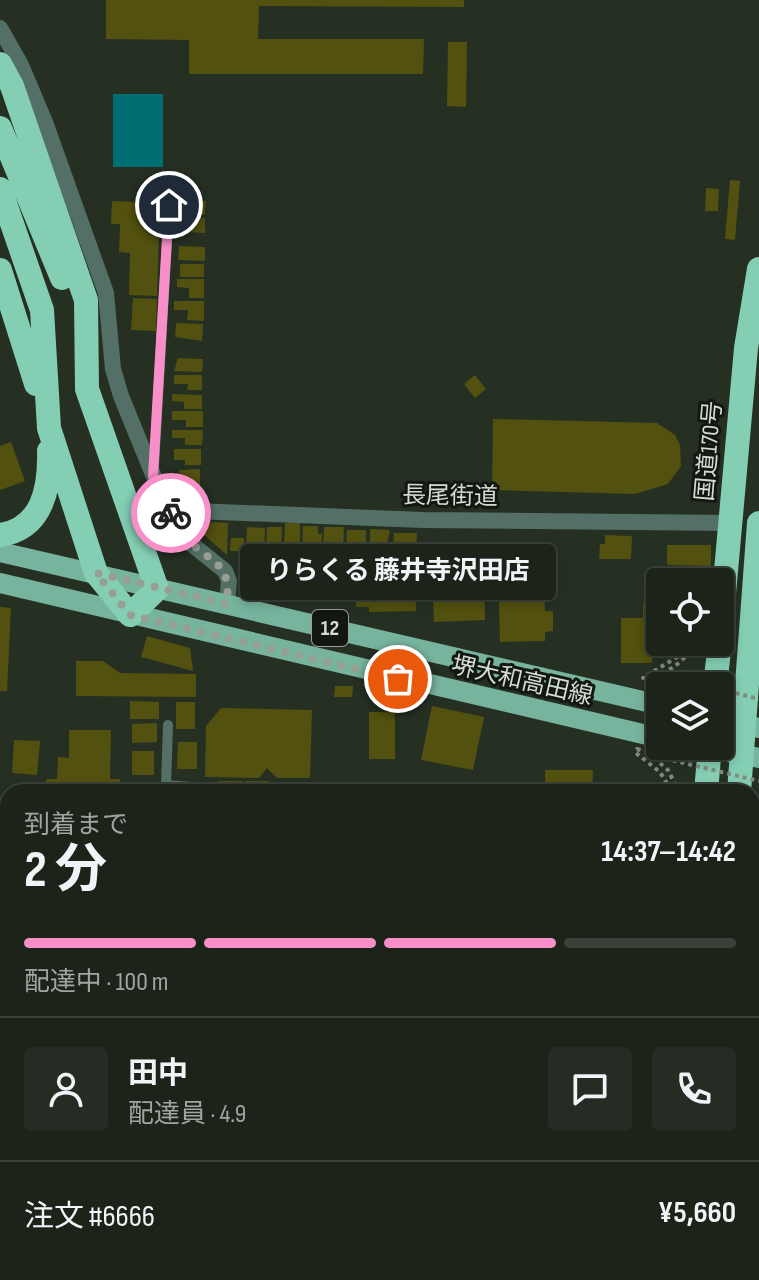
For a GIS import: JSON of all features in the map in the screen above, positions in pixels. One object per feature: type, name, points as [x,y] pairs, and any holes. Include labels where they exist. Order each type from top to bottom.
[{"type":"highway","points":[[0,64],[12,86],[86,300],[89,346],[87,389],[157,589],[130,615],[96,573],[0,270]]},
{"type":"highway","points":[[0,128],[89,346]]},
{"type":"highway","points":[[0,189],[42,310],[50,481],[35,518],[14,533],[0,535]]},
{"type":"highway","name":"国道170号","points":[[727,568],[746,348],[759,269]]},
{"type":"highway","points":[[742,784],[751,756],[759,524]]},
{"type":"highway","points":[[706,760],[706,784]]},
{"type":"main road","name":"堺大和高田線","points":[[0,552],[646,702]]},
{"type":"main road","name":"堺大和高田線","points":[[0,583],[646,735]]},
{"type":"street","points":[[0,28],[21,65],[45,122],[106,293],[113,369],[153,476],[184,538],[225,571],[229,581],[227,604]]},
{"type":"street","name":"長尾街道","points":[[169,510],[423,520],[731,523]]},
{"type":"lane","points":[[153,476],[169,205]]},
{"type":"lane","points":[[166,784],[168,725]]},
{"type":"path","points":[[653,672],[678,656]]},
{"type":"path","points":[[664,672],[685,656]]},
{"type":"path","points":[[734,692],[759,699]]},
{"type":"path","points":[[634,747],[668,770],[675,784]]},
{"type":"path","points":[[646,752],[637,749],[636,753],[660,772],[667,784]]},
{"type":"path","points":[[671,760],[759,781]]},
{"type":"water","points":[[113,94],[163,94],[163,167],[113,167]]},
{"type":"building","points":[[106,0],[464,0],[464,7],[259,6],[258,39],[424,39],[423,74],[189,74],[189,40],[106,39]]},
{"type":"building","points":[[448,42],[467,42],[466,107],[447,106]]},
{"type":"building","points":[[730,180],[740,181],[735,240],[725,239]]},
{"type":"building","points":[[706,188],[719,189],[718,211],[705,211]]},
{"type":"building","points":[[112,201],[160,203],[157,296],[129,295],[130,253],[119,252],[120,224],[111,224]]},
{"type":"building","points":[[185,201],[206,201],[205,215],[184,214]]},
{"type":"building","points":[[185,217],[205,218],[205,233],[184,232]]},
{"type":"building","points":[[179,246],[205,247],[205,261],[178,260]]},
{"type":"building","points":[[180,264],[204,264],[204,277],[180,277]]},
{"type":"building","points":[[177,279],[204,279],[204,298],[189,298],[189,288],[177,287]]},
{"type":"building","points":[[133,298],[157,299],[156,331],[131,330]]},
{"type":"building","points":[[174,301],[204,301],[204,321],[187,320],[188,310],[174,310]]},
{"type":"building","points":[[176,323],[203,324],[202,341],[175,337]]},
{"type":"building","points":[[178,358],[203,359],[202,372],[174,371]]},
{"type":"building","points":[[174,375],[202,375],[202,390],[187,390],[188,384],[174,384]]},
{"type":"building","points":[[475,375],[486,389],[475,398],[464,384]]},
{"type":"building","points":[[172,394],[202,395],[202,409],[184,409],[184,402],[172,401]]},
{"type":"building","points":[[172,411],[203,411],[203,427],[186,427],[186,420],[172,420]]},
{"type":"building","points":[[493,419],[657,423],[675,435],[680,445],[681,466],[668,484],[635,494],[492,490]]},
{"type":"building","points":[[172,430],[203,430],[202,445],[185,445],[185,438],[172,438]]},
{"type":"building","points":[[11,442],[25,481],[0,490],[0,446]]},
{"type":"building","points":[[174,449],[201,449],[201,465],[185,465],[185,460],[174,460]]},
{"type":"building","points":[[200,469],[200,488],[184,489],[179,470]]},
{"type":"building","points":[[210,522],[228,523],[227,555],[203,534],[203,526]]},
{"type":"building","points":[[285,523],[300,523],[300,550],[284,549]]},
{"type":"building","points":[[303,526],[318,526],[318,534],[322,534],[321,552],[302,551]]},
{"type":"building","points":[[247,527],[265,528],[264,555],[246,554]]},
{"type":"building","points":[[267,527],[282,527],[281,554],[266,553]]},
{"type":"building","points":[[324,527],[344,527],[343,550],[323,550]]},
{"type":"building","points":[[370,529],[390,530],[386,549],[370,549]]},
{"type":"building","points":[[347,530],[366,530],[366,550],[346,550]]},
{"type":"building","points":[[394,533],[417,533],[416,550],[393,550]]},
{"type":"building","points":[[605,535],[632,536],[631,559],[599,559],[600,544],[605,544]]},
{"type":"building","points":[[231,538],[244,538],[244,551],[230,551]]},
{"type":"building","points":[[667,545],[711,545],[711,566],[667,565]]},
{"type":"building","points":[[308,556],[348,556],[348,584],[308,585]]},
{"type":"building","points":[[303,557],[305,583],[244,581],[244,560]]},
{"type":"building","points":[[378,557],[415,557],[416,611],[369,612],[369,607],[356,607],[355,574],[379,574]]},
{"type":"building","points":[[543,566],[545,611],[553,611],[553,631],[545,632],[545,641],[500,642],[498,567]]},
{"type":"building","points":[[484,573],[485,620],[434,622],[432,575]]},
{"type":"building","points":[[284,589],[327,590],[326,595],[306,597]]},
{"type":"building","points":[[643,603],[646,603],[646,656],[672,657],[652,657],[652,663],[621,663],[621,618],[643,618]]},
{"type":"building","points":[[0,607],[11,608],[7,691],[0,691]]},
{"type":"building","points":[[147,636],[190,648],[193,671],[141,657]]},
{"type":"building","points":[[76,661],[103,661],[120,673],[196,674],[196,697],[76,696]]},
{"type":"building","points":[[335,686],[353,686],[352,697],[334,697]]},
{"type":"building","points":[[130,701],[159,702],[159,719],[130,719]]},
{"type":"building","points":[[176,702],[195,702],[195,729],[176,729]]},
{"type":"building","points":[[432,706],[484,717],[473,770],[421,760]]},
{"type":"building","points":[[221,708],[312,710],[310,778],[277,778],[267,768],[259,778],[205,777],[206,726]]},
{"type":"building","points":[[369,712],[395,712],[395,759],[369,759]]},
{"type":"building","points":[[157,723],[157,742],[132,743],[132,724]]},
{"type":"building","points":[[69,730],[111,730],[110,779],[120,779],[120,784],[46,784],[46,779],[57,779],[58,757],[69,758]]},
{"type":"building","points":[[14,740],[40,741],[37,775],[12,773]]},
{"type":"building","points":[[178,742],[197,742],[197,769],[177,769]]},
{"type":"building","points":[[132,751],[154,751],[154,775],[132,775]]},
{"type":"building","points":[[545,770],[593,770],[592,784],[545,784]]},
{"type":"building","points":[[218,781],[242,781],[242,784],[218,784]]},
{"type":"building","points":[[245,781],[269,781],[269,784],[245,784]]},
{"type":"building","points":[[274,782],[302,783],[302,784]]},
{"type":"way so far","points":[[171,513],[184,538],[225,571],[229,581],[227,604],[96,573],[130,615],[398,679]]},
{"type":"place","name":"りらくる 藤井寺沢田店","points":[[398,679]]},
{"type":"route","points":[[169,205],[153,476],[171,513]]}]
